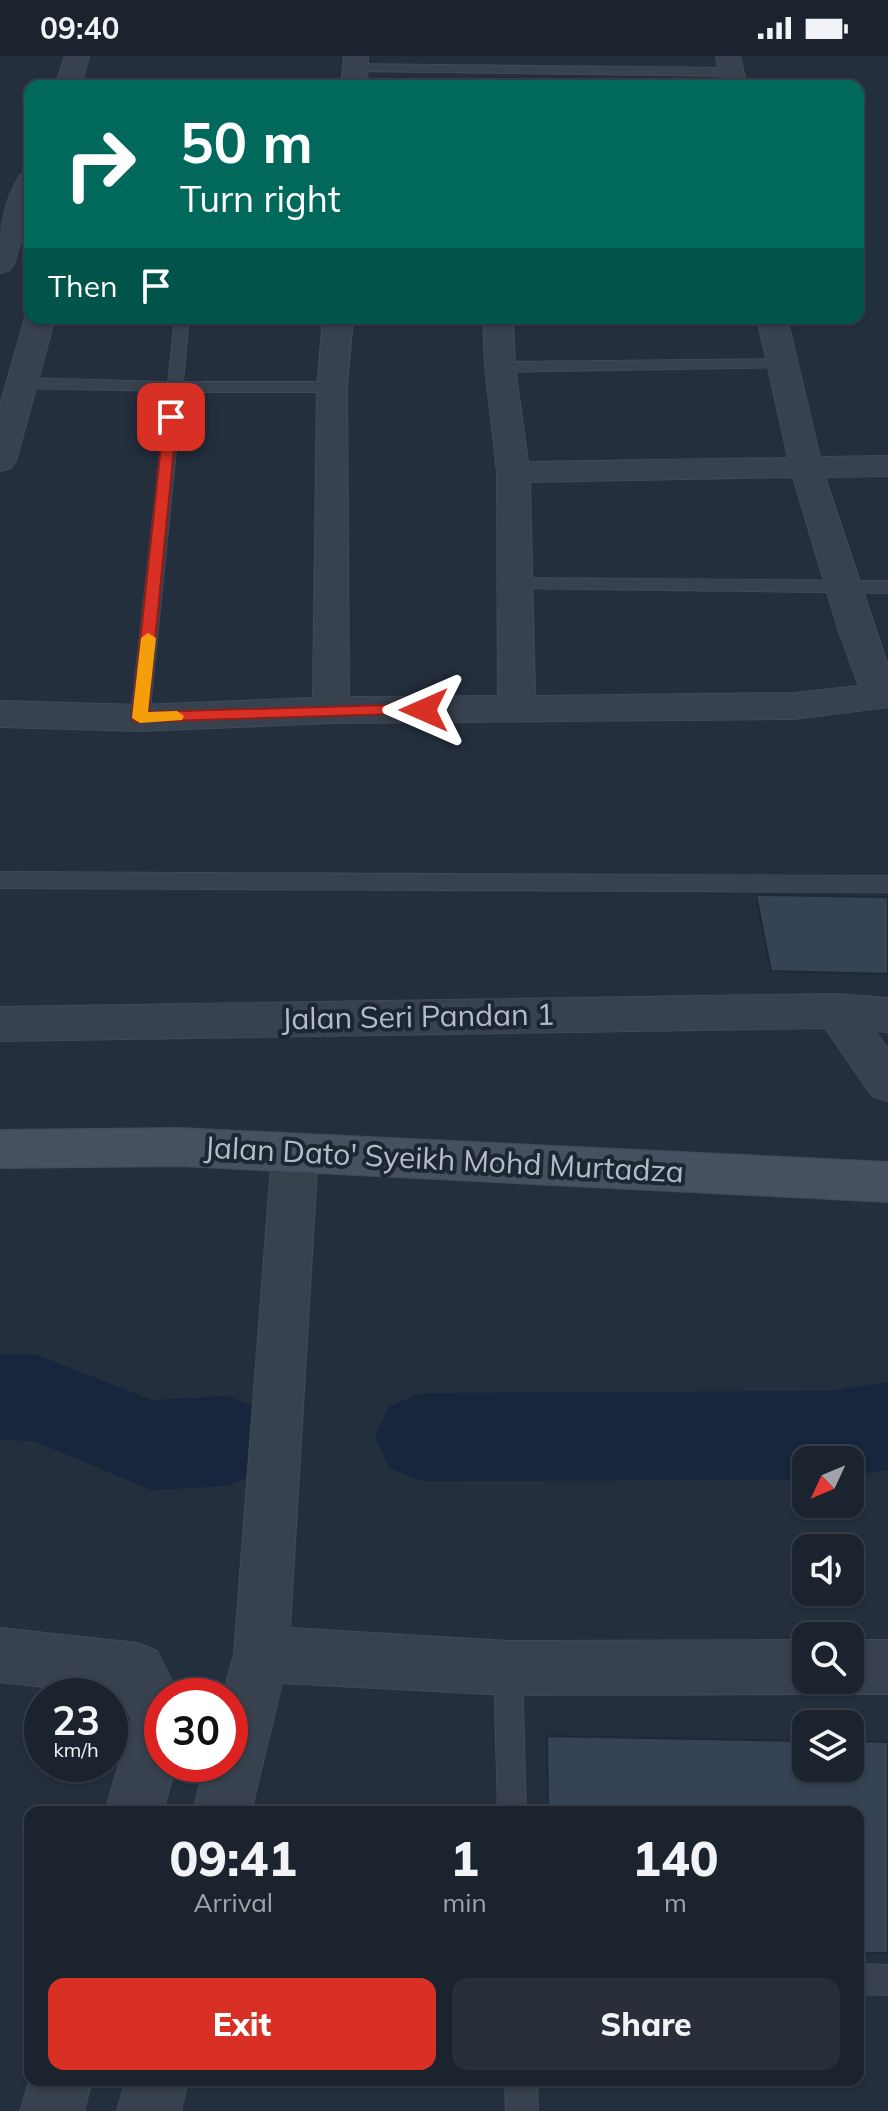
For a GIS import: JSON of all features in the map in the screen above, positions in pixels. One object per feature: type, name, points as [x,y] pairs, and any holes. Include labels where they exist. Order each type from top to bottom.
[{"type":"main road","name":"Jalan Dato' Syeikh Mohd Murtadza","points":[[0,1149],[180,1147],[888,1182]]},
{"type":"street","points":[[70,80],[77,56]]},
{"type":"street","points":[[0,264],[7,212],[24,189]]},
{"type":"street","points":[[0,461],[38,324]]},
{"type":"street","points":[[331,710],[332,387],[337,324]]},
{"type":"street","points":[[498,324],[500,367],[513,472],[517,709]]},
{"type":"street","points":[[0,714],[140,718],[331,710],[794,706],[886,702],[843,588],[806,468],[774,324]]},
{"type":"street","points":[[513,472],[888,466]]},
{"type":"street","points":[[836,1011],[888,1083]]},
{"type":"street","name":"Jalan Seri Pandan 1","points":[[0,1024],[836,1011],[888,1015]]},
{"type":"street","points":[[223,1806],[261,1654],[295,1153]]},
{"type":"street","points":[[261,1654],[508,1668],[792,1667]]},
{"type":"street","points":[[0,1655],[138,1670],[160,1718],[136,1806]]},
{"type":"street","points":[[864,1667],[888,1667]]},
{"type":"street","points":[[52,2111],[59,2086]]},
{"type":"street","points":[[149,2111],[155,2086]]},
{"type":"lane","points":[[354,70],[731,71]]},
{"type":"lane","points":[[140,718],[181,324]]},
{"type":"lane","points":[[500,367],[784,364]]},
{"type":"lane","points":[[20,383],[332,387]]},
{"type":"lane","points":[[515,584],[888,587]]},
{"type":"lane","points":[[0,880],[888,884]]},
{"type":"lane","points":[[508,1668],[512,1806]]},
{"type":"lane","points":[[864,1979],[888,1980]]},
{"type":"lane","points":[[521,2086],[522,2111]]},
{"type":"building","points":[[756,895],[888,897],[888,974],[771,971]]},
{"type":"building","points":[[547,1736],[792,1741],[792,1782],[864,1782],[864,1741],[888,1742],[888,1953],[864,1953],[864,1806],[548,1806]]},
{"type":"waterway","points":[[0,1397],[37,1398],[152,1445],[227,1441]]},
{"type":"waterway","points":[[422,1437],[830,1435],[888,1426]]},
{"type":"slow traffic","points":[[148,638],[140,718],[177,716]]},
{"type":"route","points":[[171,417],[140,718],[331,710],[424,710]]}]
